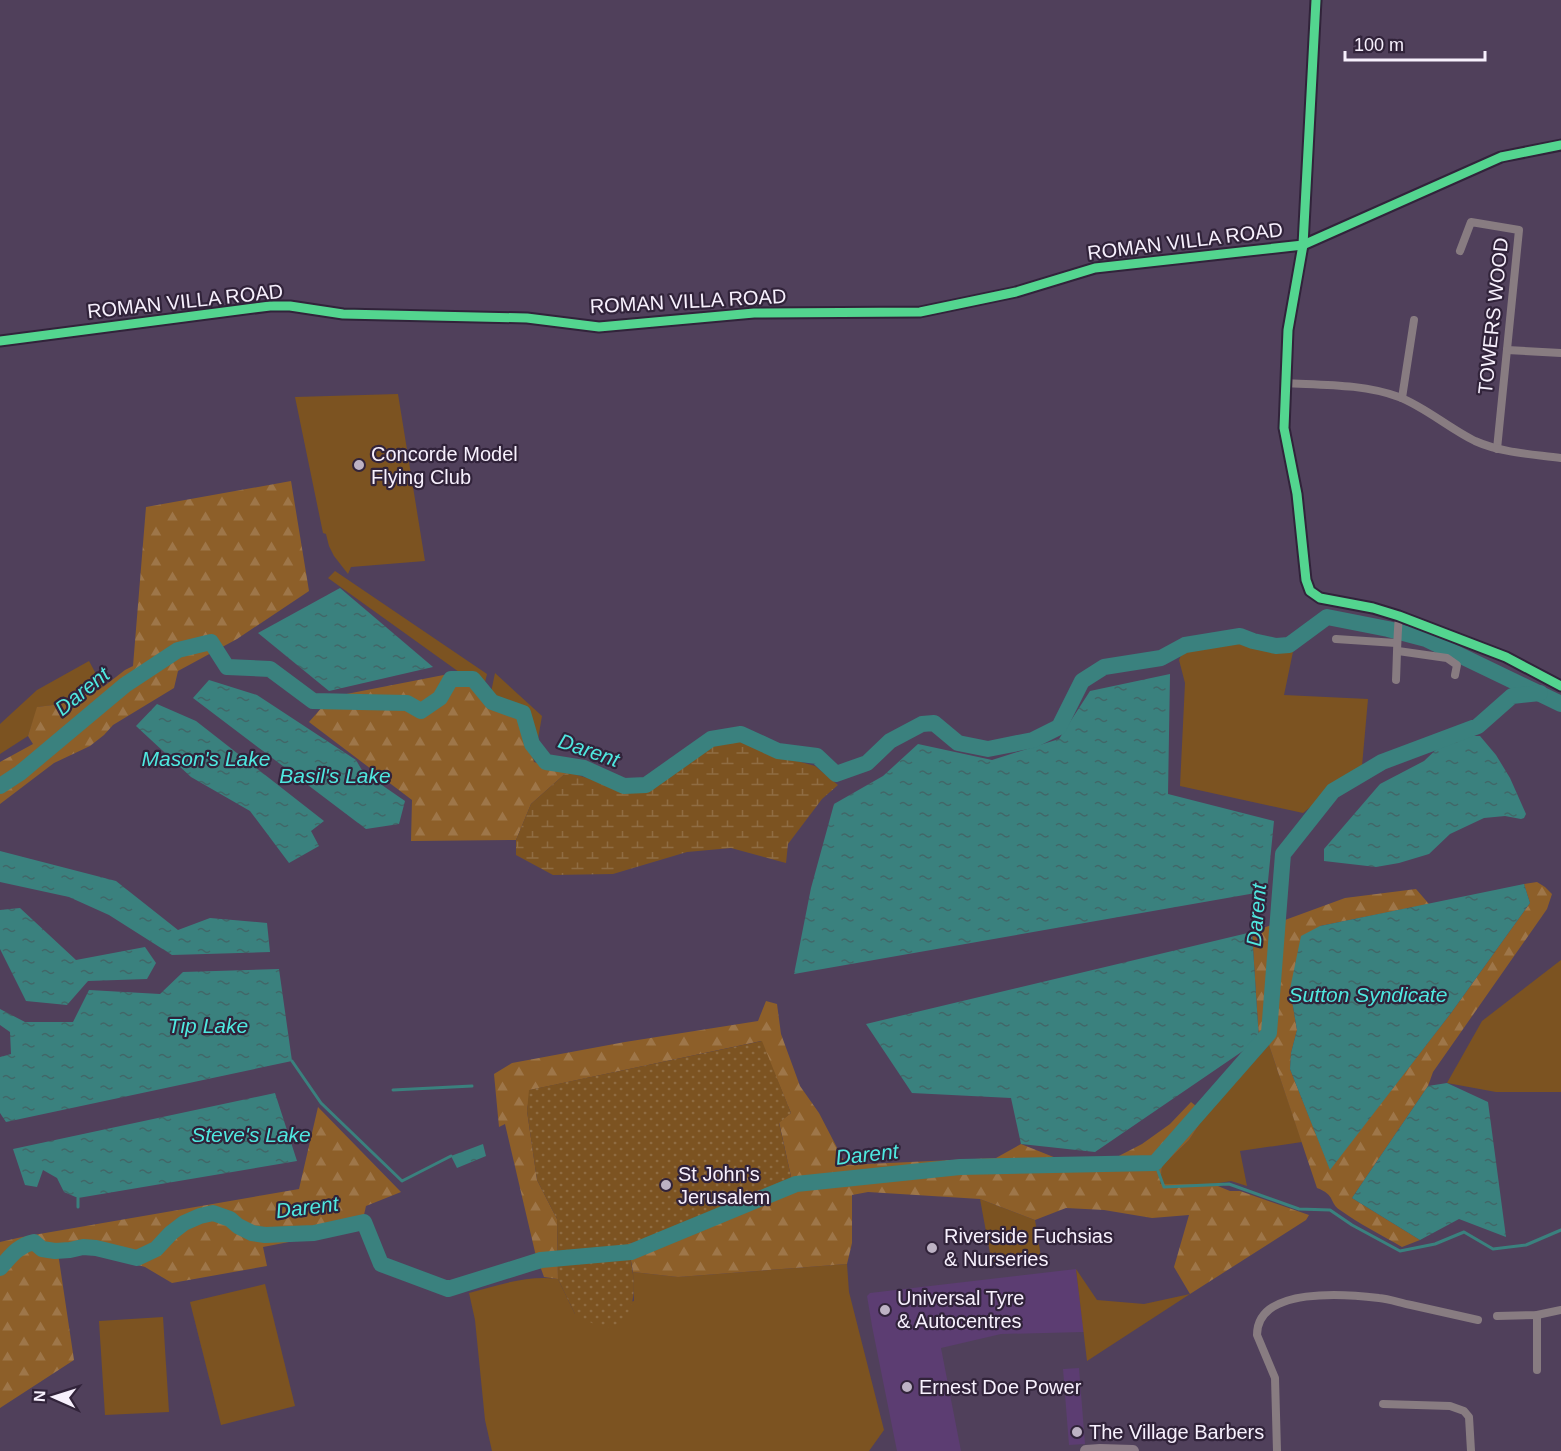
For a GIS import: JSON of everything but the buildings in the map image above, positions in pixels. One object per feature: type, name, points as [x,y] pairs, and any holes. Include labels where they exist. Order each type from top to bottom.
[{"type":"main road","points":[[1086,1451],[1133,1451]]},
{"type":"street","points":[[1316,0],[1303,245],[1288,330],[1284,428],[1297,494],[1306,580],[1309,589],[1314,595],[1325,600],[1373,608],[1506,657],[1561,686]]},
{"type":"street","name":"ROMAN VILLA ROAD","points":[[0,341],[270,306],[290,306],[343,314],[527,318],[599,327],[754,313],[920,312],[1016,292],[1095,268],[1303,245],[1501,157],[1561,145]]},
{"type":"street","name":"TOWERS WOOD","points":[[1460,251],[1471,222],[1519,230],[1497,449]]},
{"type":"street","points":[[1402,398],[1414,320]]},
{"type":"street","points":[[1506,350],[1561,353]]},
{"type":"street","points":[[1285,383],[1360,388],[1402,398],[1468,437],[1497,449],[1561,458]]},
{"type":"street","points":[[1396,680],[1399,619]]},
{"type":"street","points":[[1336,639],[1397,643],[1447,658],[1457,665],[1455,675]]},
{"type":"street","points":[[1277,1451],[1275,1378],[1257,1335],[1260,1319],[1270,1308],[1291,1299],[1332,1295],[1380,1298],[1478,1320]]},
{"type":"street","points":[[1497,1316],[1537,1315],[1561,1310]]},
{"type":"street","points":[[1537,1315],[1537,1370]]},
{"type":"street","points":[[1383,1404],[1450,1406],[1464,1411],[1469,1417],[1471,1451]]},
{"type":"shaded area","points":[[1076,1269],[1084,1332],[1001,1334],[941,1348],[961,1451],[897,1451],[867,1296],[870,1293]]},
{"type":"shaded area","points":[[1079,1368],[1085,1444],[1069,1445],[1063,1369]]},
{"type":"green space","name":"Concorde Model Flying Club","points":[[398,394],[425,561],[351,567],[348,574],[334,556],[326,534],[323,533],[295,397]]},
{"type":"green space","points":[[291,481],[309,591],[237,639],[178,671],[174,688],[113,725],[90,746],[54,763],[0,804],[0,762],[33,744],[28,736],[37,707],[61,704],[103,687],[133,666],[146,507]]},
{"type":"green space","points":[[335,571],[487,674],[482,694],[459,672],[328,578]]},
{"type":"green space","points":[[1239,640],[1269,647],[1294,647],[1284,695],[1368,699],[1362,766],[1303,813],[1180,786],[1185,683],[1179,660],[1183,651]]},
{"type":"green space","points":[[89,661],[103,687],[61,704],[38,707],[28,736],[0,754],[0,724],[37,690]]},
{"type":"green space","points":[[459,672],[489,702],[517,719],[534,762],[567,772],[531,804],[516,840],[411,841],[412,800],[309,722],[331,697]]},
{"type":"green space","points":[[495,673],[542,716],[534,762],[517,719],[489,702]]},
{"type":"green space","points":[[715,741],[744,742],[772,754],[815,766],[838,785],[822,799],[788,844],[786,863],[731,848],[687,852],[613,874],[553,875],[516,855],[516,840],[531,804],[567,772],[627,790],[659,783]]},
{"type":"green space","points":[[1537,882],[1552,894],[1547,909],[1433,1072],[1428,1086],[1352,1198],[1420,1240],[1402,1247],[1347,1215],[1337,1207],[1327,1193],[1317,1188],[1269,1045],[1259,1040],[1252,932],[1345,898],[1416,889],[1429,904],[1320,926],[1290,989],[1297,1030],[1291,1053],[1290,1069],[1330,1169],[1451,1013],[1530,903],[1524,884]]},
{"type":"green space","points":[[1561,960],[1561,1092],[1496,1092],[1447,1083],[1482,1021]]},
{"type":"green space","points":[[766,1001],[777,1004],[781,1034],[800,1086],[819,1113],[846,1165],[996,1158],[1021,1144],[1071,1164],[1111,1160],[1142,1144],[1170,1124],[1191,1102],[1206,1114],[1189,1140],[1162,1166],[1160,1184],[1213,1184],[1309,1215],[1306,1220],[1190,1294],[1174,1267],[1189,1215],[1152,1218],[1104,1210],[1066,1208],[1035,1220],[980,1199],[868,1192],[852,1195],[852,1243],[847,1264],[678,1277],[633,1272],[628,1243],[667,1239],[712,1217],[794,1190],[779,1122],[791,1113],[761,1041],[530,1090],[527,1111],[537,1180],[557,1219],[558,1279],[544,1277],[535,1252],[505,1124],[499,1127],[494,1074],[512,1063],[758,1021]]},
{"type":"green space","name":"St John's Jerusalem","points":[[762,1041],[791,1113],[779,1123],[794,1190],[712,1217],[667,1239],[628,1243],[634,1293],[629,1313],[623,1323],[603,1329],[575,1314],[558,1279],[557,1219],[537,1180],[527,1111],[529,1090]]},
{"type":"green space","points":[[1269,1045],[1302,1142],[1240,1151],[1247,1186],[1231,1181],[1213,1184],[1160,1184],[1162,1166],[1189,1140],[1206,1114]]},
{"type":"green space","points":[[318,1107],[401,1192],[366,1206],[361,1228],[263,1247],[267,1266],[172,1283],[145,1267],[92,1251],[58,1253],[74,1360],[0,1408],[0,1242],[299,1189]]},
{"type":"green space","points":[[980,1199],[1035,1220],[1041,1257],[992,1264]]},
{"type":"green space","points":[[847,1264],[849,1292],[884,1430],[869,1451],[492,1451],[485,1420],[475,1320],[469,1293],[536,1278],[558,1279],[575,1314],[634,1301],[633,1272],[678,1277]]},
{"type":"green space","points":[[1076,1269],[1097,1300],[1144,1304],[1190,1294],[1087,1361]]},
{"type":"green space","points":[[265,1284],[295,1406],[221,1425],[190,1302]]},
{"type":"green space","points":[[163,1317],[169,1412],[105,1415],[99,1321]]},
{"type":"water","points":[[340,588],[433,667],[329,691],[258,633]]},
{"type":"water","points":[[1170,674],[1168,794],[1274,821],[1267,891],[794,974],[811,888],[834,804],[883,776],[918,744],[992,760],[1059,739],[1090,691]]},
{"type":"water","name":"Basil's Lake","points":[[209,680],[257,695],[356,760],[363,772],[405,801],[399,824],[366,829],[193,698]]},
{"type":"water","name":"Mason's Lake","points":[[157,704],[196,721],[324,821],[311,831],[319,846],[289,863],[250,811],[191,777],[136,726]]},
{"type":"water","points":[[1468,736],[1480,736],[1496,755],[1510,778],[1526,814],[1524,818],[1505,816],[1484,818],[1450,834],[1429,854],[1399,863],[1376,867],[1324,861],[1324,849],[1380,784],[1424,761],[1440,746]]},
{"type":"water","points":[[0,851],[116,881],[178,930],[210,918],[267,923],[270,952],[172,955],[109,915],[69,897],[0,882]]},
{"type":"water","name":"Sutton Syndicate","points":[[1524,884],[1530,903],[1451,1013],[1330,1170],[1290,1069],[1291,1053],[1297,1030],[1290,989],[1301,936],[1320,926]]},
{"type":"water","points":[[20,908],[76,960],[145,947],[156,963],[147,979],[88,981],[67,1005],[26,1001],[0,949],[0,910]]},
{"type":"water","points":[[1252,932],[1259,1040],[1095,1152],[1021,1144],[1011,1098],[912,1093],[866,1024]]},
{"type":"water","name":"Tip Lake","points":[[279,969],[292,1061],[6,1122],[0,1113],[0,1057],[11,1054],[10,1032],[0,1025],[0,1009],[25,1022],[73,1022],[89,990],[160,994],[183,972]]},
{"type":"water","points":[[1447,1083],[1488,1102],[1506,1237],[1459,1219],[1420,1240],[1352,1198],[1428,1086]]},
{"type":"water","name":"Steve's Lake","points":[[275,1093],[297,1161],[78,1198],[64,1192],[57,1178],[43,1170],[37,1187],[25,1185],[13,1149]]},
{"type":"water","points":[[483,1144],[486,1156],[457,1168],[451,1156]]},
{"type":"waterway","name":"Darent","points":[[0,786],[20,773],[125,685],[178,650],[211,642],[227,667],[270,669],[313,701],[407,703],[421,711],[440,698],[451,679],[473,679],[492,702],[523,713],[532,744],[546,762],[584,768],[624,786],[646,785],[711,739],[741,734],[778,751],[817,756],[836,774],[867,763],[890,741],[922,724],[934,723],[958,743],[988,749],[1033,740],[1059,727],[1082,681],[1104,667],[1161,658],[1185,645],[1240,636],[1276,646],[1289,645],[1327,617],[1426,639],[1561,704]]},
{"type":"waterway","name":"Darent","points":[[0,1268],[19,1249],[34,1242],[42,1249],[55,1251],[83,1247],[96,1248],[137,1258],[156,1249],[184,1223],[213,1213],[230,1219],[252,1233],[265,1235],[314,1233],[364,1222],[381,1264],[448,1289],[541,1260],[631,1252],[796,1184],[960,1167],[1155,1163],[1269,1033],[1283,854],[1333,791],[1382,762],[1478,726],[1512,696],[1540,693]]},
{"type":"waterway","points":[[292,1061],[321,1103],[402,1181],[451,1156]]},
{"type":"waterway","points":[[393,1090],[472,1086]]},
{"type":"waterway","points":[[1155,1163],[1164,1187],[1229,1184],[1299,1209],[1330,1210],[1352,1225],[1400,1251],[1435,1244],[1464,1232],[1493,1249],[1526,1245],[1561,1230]]},
{"type":"waterway","points":[[78,1198],[78,1207]]},
{"type":"cycle path","points":[[1316,0],[1303,245],[1288,330],[1284,428],[1297,494],[1306,580],[1310,591],[1320,598],[1373,608],[1399,616],[1506,657],[1561,686]]},
{"type":"cycle path","points":[[0,341],[270,306],[290,306],[343,314],[527,318],[599,327],[754,313],[920,312],[1016,292],[1095,268],[1303,245],[1501,157],[1561,145]]},
{"type":"place","name":"Concorde Model Flying Club","points":[[359,465]]},
{"type":"place","name":"St John's Jerusalem","points":[[666,1185]]},
{"type":"place","name":"Riverside Fuchsias & Nurseries","points":[[932,1248]]},
{"type":"place","name":"Universal Tyre & Autocentres","points":[[885,1310]]},
{"type":"place","name":"Ernest Doe Power","points":[[907,1387]]},
{"type":"place","name":"The Village Barbers","points":[[1077,1432]]}]
